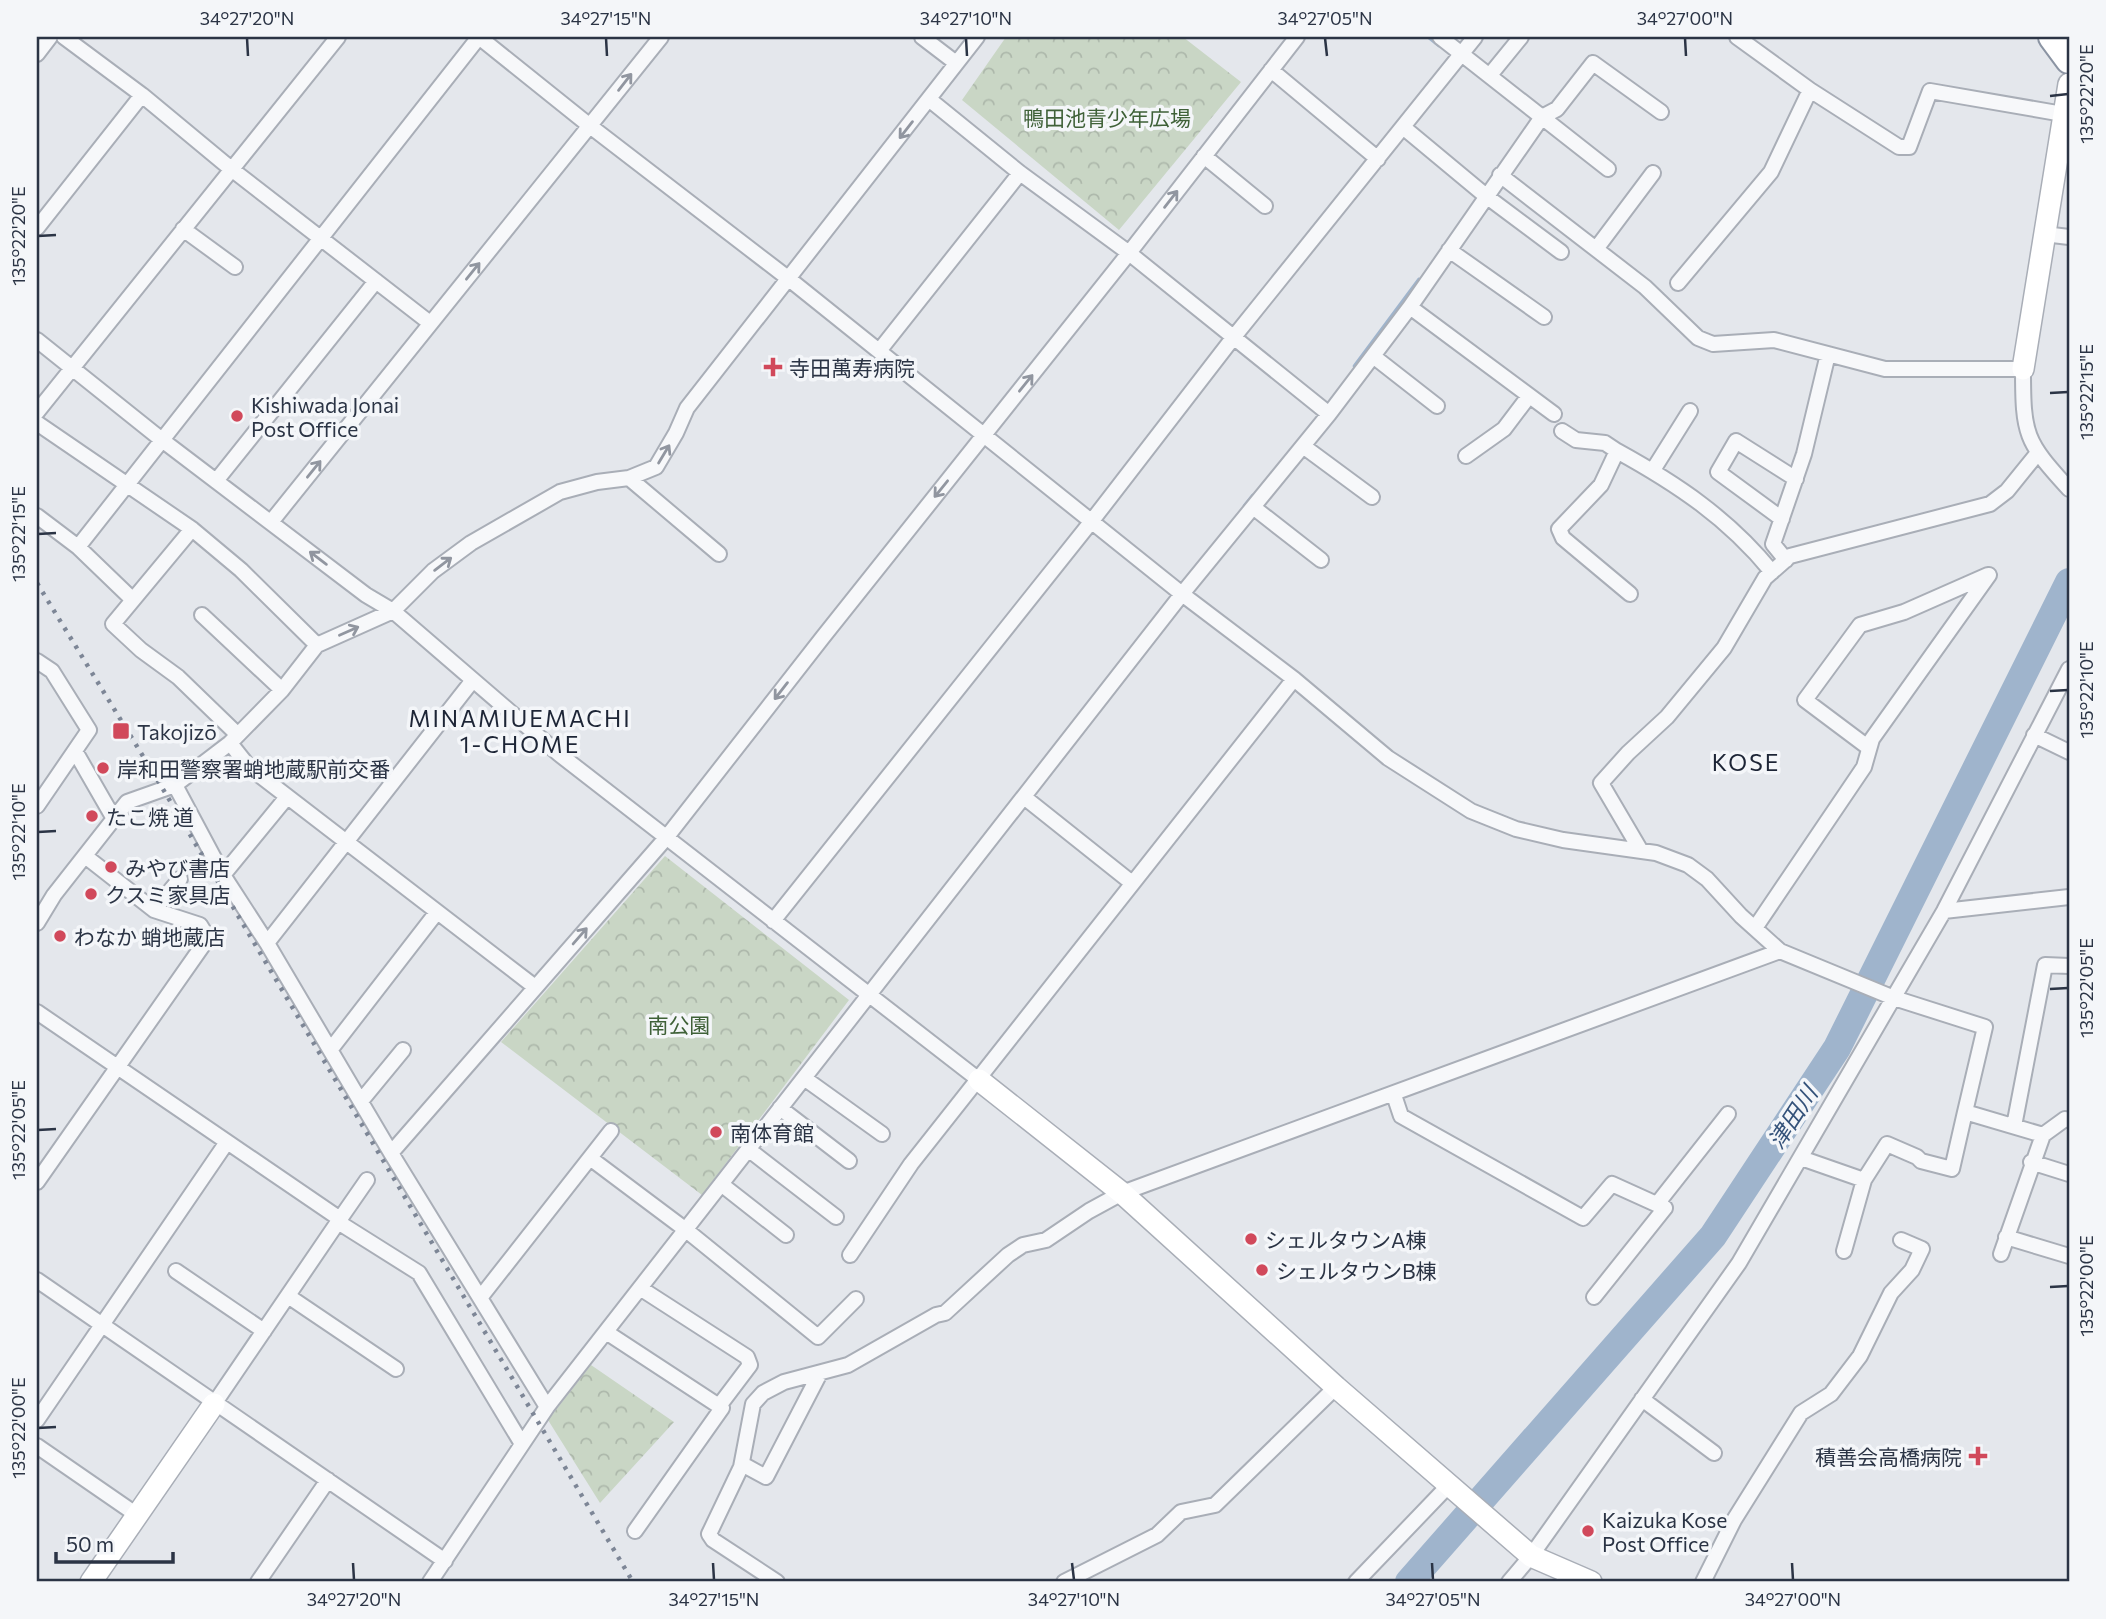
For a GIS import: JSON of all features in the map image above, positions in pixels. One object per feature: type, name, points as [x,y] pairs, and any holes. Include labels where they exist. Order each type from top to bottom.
[{"type":"highway","points":[[2052,37],[2069,60]]},
{"type":"street","points":[[37,54],[50,37]]},
{"type":"street","points":[[64,37],[142,94],[230,168],[430,323]]},
{"type":"street","points":[[37,412],[74,369],[230,168],[338,37]]},
{"type":"street","points":[[78,547],[479,37],[590,127],[789,279],[1182,594],[1294,679],[1388,758],[1471,811],[1516,829],[1563,840],[1641,851],[1689,865],[1707,879],[1780,951],[1894,998],[1985,1027],[1952,1169],[1920,1161],[1917,1157],[1887,1144],[1864,1180],[1844,1251]]},
{"type":"street","points":[[271,522],[661,37]]},
{"type":"street","points":[[922,37],[956,63]]},
{"type":"street","points":[[37,923],[54,895],[127,802],[175,785],[234,739],[282,690],[317,645],[393,611],[433,571],[471,543],[560,492],[597,482],[629,478],[656,467],[687,408],[977,37]]},
{"type":"street","points":[[391,1153],[666,838],[1297,37]]},
{"type":"street","points":[[1440,37],[1608,169]]},
{"type":"street","points":[[773,922],[1091,522],[1233,338],[1475,37]]},
{"type":"street","points":[[1490,75],[1521,37]]},
{"type":"street","points":[[1737,37],[1810,90],[1899,147],[1909,147],[1930,91],[2063,114]]},
{"type":"street","points":[[430,1582],[547,1408],[1182,594],[1329,414],[1410,307],[1542,117],[1557,109],[1593,64],[1661,112]]},
{"type":"street","points":[[1271,70],[1378,159]]},
{"type":"street","points":[[2069,84],[2023,369],[2023,410],[2027,435],[2037,454],[2069,489]]},
{"type":"street","points":[[1678,283],[1771,172],[1810,90]]},
{"type":"street","points":[[37,228],[142,94]]},
{"type":"street","points":[[930,100],[1020,173],[1129,253],[1329,414]]},
{"type":"street","points":[[1403,127],[1486,196],[1561,252]]},
{"type":"street","points":[[1204,156],[1265,206]]},
{"type":"street","points":[[879,351],[1020,173]]},
{"type":"street","points":[[1596,249],[1653,173]]},
{"type":"street","points":[[1500,175],[1645,287],[1698,338],[1713,344],[1774,340],[1885,369],[2023,369]]},
{"type":"street","points":[[183,229],[235,267]]},
{"type":"street","points":[[2044,233],[2069,236]]},
{"type":"street","points":[[1450,250],[1544,317]]},
{"type":"street","points":[[216,481],[376,281]]},
{"type":"street","points":[[1410,307],[1554,414]]},
{"type":"street","points":[[37,340],[162,440],[366,594],[393,611],[559,754],[1122,1193],[1336,1387],[1531,1556],[1591,1582]]},
{"type":"street","points":[[1786,560],[1773,544],[1804,454],[1828,354]]},
{"type":"street","points":[[1373,356],[1437,406]]},
{"type":"street","points":[[1466,456],[1504,429],[1529,396]]},
{"type":"street","points":[[1653,470],[1690,411]]},
{"type":"street","points":[[37,423],[192,529],[241,570],[317,645]]},
{"type":"street","points":[[1562,431],[1576,440],[1605,443],[1653,470],[1707,508],[1746,540],[1772,572]]},
{"type":"street","points":[[1782,519],[1718,472],[1736,441],[1796,479]]},
{"type":"street","points":[[1303,446],[1372,497]]},
{"type":"street","points":[[1616,451],[1601,485],[1559,529],[1563,538],[1630,594]]},
{"type":"street","points":[[1641,851],[1601,783],[1628,753],[1667,717],[1724,648],[1765,578],[1790,556],[1990,504],[2007,491],[2037,454]]},
{"type":"street","points":[[629,478],[719,554]]},
{"type":"street","points":[[1253,507],[1321,560]]},
{"type":"street","points":[[37,516],[78,547],[133,600]]},
{"type":"street","points":[[192,529],[113,624],[141,650],[178,677],[234,739],[249,767],[535,988]]},
{"type":"street","points":[[1755,928],[1864,766],[1872,739],[1989,575],[1904,612],[1860,625],[1805,701],[1869,748]]},
{"type":"street","points":[[202,615],[282,690]]},
{"type":"street","points":[[37,661],[52,671],[89,730],[37,806]]},
{"type":"street","points":[[1509,1582],[1531,1556],[1739,1263],[1944,911],[2069,669]]},
{"type":"street","points":[[850,1255],[911,1164],[1294,679]]},
{"type":"street","points":[[267,943],[472,680]]},
{"type":"street","points":[[2034,735],[2069,752]]},
{"type":"street","points":[[75,751],[113,817]]},
{"type":"street","points":[[175,785],[223,875],[267,943],[391,1153],[547,1408]]},
{"type":"street","points":[[223,875],[287,797]]},
{"type":"street","points":[[1024,797],[1132,883]]},
{"type":"street","points":[[37,1182],[208,938],[200,925],[153,910],[85,856]]},
{"type":"street","points":[[153,910],[180,879]]},
{"type":"street","points":[[1944,911],[2069,897]]},
{"type":"street","points":[[331,1049],[437,912]]},
{"type":"street","points":[[777,1582],[713,1540],[709,1534],[742,1464],[753,1404],[763,1393],[784,1382],[848,1364],[936,1315],[945,1313],[1008,1255],[1023,1245],[1046,1240],[1122,1193],[1780,951]]},
{"type":"street","points":[[2014,1126],[2045,965],[2069,966]]},
{"type":"street","points":[[37,1012],[418,1273],[522,1444]]},
{"type":"street","points":[[361,1101],[403,1050]]},
{"type":"street","points":[[804,1078],[882,1134]]},
{"type":"street","points":[[1394,1094],[1401,1116],[1583,1218],[1612,1184],[1666,1208]]},
{"type":"street","points":[[780,1108],[849,1161]]},
{"type":"street","points":[[1965,1112],[2043,1135]]},
{"type":"street","points":[[1594,1297],[1666,1208],[1728,1114]]},
{"type":"street","points":[[2001,1254],[2031,1162],[2043,1135],[2065,1119],[2069,1120]]},
{"type":"street","points":[[480,1298],[611,1131]]},
{"type":"street","points":[[37,1420],[227,1142]]},
{"type":"street","points":[[748,1149],[836,1217]]},
{"type":"street","points":[[590,1158],[818,1337],[856,1299]]},
{"type":"street","points":[[1801,1158],[1864,1180]]},
{"type":"street","points":[[2031,1162],[2069,1174]]},
{"type":"street","points":[[91,1582],[367,1181]]},
{"type":"street","points":[[721,1184],[786,1235]]},
{"type":"street","points":[[2006,1237],[2069,1256]]},
{"type":"street","points":[[1703,1582],[1734,1520],[1801,1413],[1831,1394],[1860,1356],[1891,1293],[1912,1270],[1922,1249],[1901,1240]]},
{"type":"street","points":[[176,1271],[264,1331]]},
{"type":"street","points":[[37,1280],[444,1561]]},
{"type":"street","points":[[640,1288],[747,1357],[750,1365],[719,1406]]},
{"type":"street","points":[[288,1296],[396,1369]]},
{"type":"street","points":[[606,1332],[722,1408],[635,1531]]},
{"type":"street","points":[[742,1464],[766,1477],[820,1373]]},
{"type":"street","points":[[1064,1582],[1157,1535],[1181,1512],[1215,1505],[1336,1387]]},
{"type":"street","points":[[1643,1399],[1714,1454]]},
{"type":"street","points":[[37,1446],[137,1515]]},
{"type":"street","points":[[258,1582],[328,1480]]},
{"type":"street","points":[[1356,1582],[1449,1485]]},
{"type":"green space","name":"鴨田池青少年広場","points":[[1006,37],[1183,37],[1241,82],[1119,230],[962,100]]},
{"type":"green space","name":"南公園","points":[[665,856],[849,1000],[702,1195],[501,1042]]},
{"type":"green space","points":[[591,1365],[674,1422],[600,1503],[548,1420]]},
{"type":"waterway","points":[[1429,37],[1439,45]]},
{"type":"waterway","points":[[1355,366],[1419,280]]},
{"type":"waterway","points":[[1245,506],[1253,496]]},
{"type":"waterway","name":"津田川","points":[[1409,1582],[1713,1236],[1837,1048],[2069,582]]},
{"type":"railway","points":[[37,583],[160,784],[633,1582]]},
{"type":"place","name":"寺田萬寿病院","points":[[773,367]]},
{"type":"place","name":"Kishiwada Jonai Post Office","points":[[237,416]]},
{"type":"place","name":"Takojizō","points":[[121,731]]},
{"type":"place","name":"岸和田警察署蛸地蔵駅前交番","points":[[103,768]]},
{"type":"place","name":"たこ焼 道","points":[[92,816]]},
{"type":"place","name":"みやび書店","points":[[111,867]]},
{"type":"place","name":"クスミ家具店","points":[[91,894]]},
{"type":"place","name":"わなか 蛸地蔵店","points":[[60,936]]},
{"type":"place","name":"南体育館","points":[[716,1132]]},
{"type":"place","name":"シェルタウンA棟","points":[[1251,1239]]},
{"type":"place","name":"シェルタウンB棟","points":[[1262,1270]]},
{"type":"place","name":"積善会高橋病院","points":[[1978,1456]]},
{"type":"place","name":"Kaizuka Kose Post Office","points":[[1588,1531]]},
{"type":"district","name":"MINAMIUEMACHI 1-CHOME","points":[[520,731]]},
{"type":"district","name":"KOSE","points":[[1746,762]]}]
